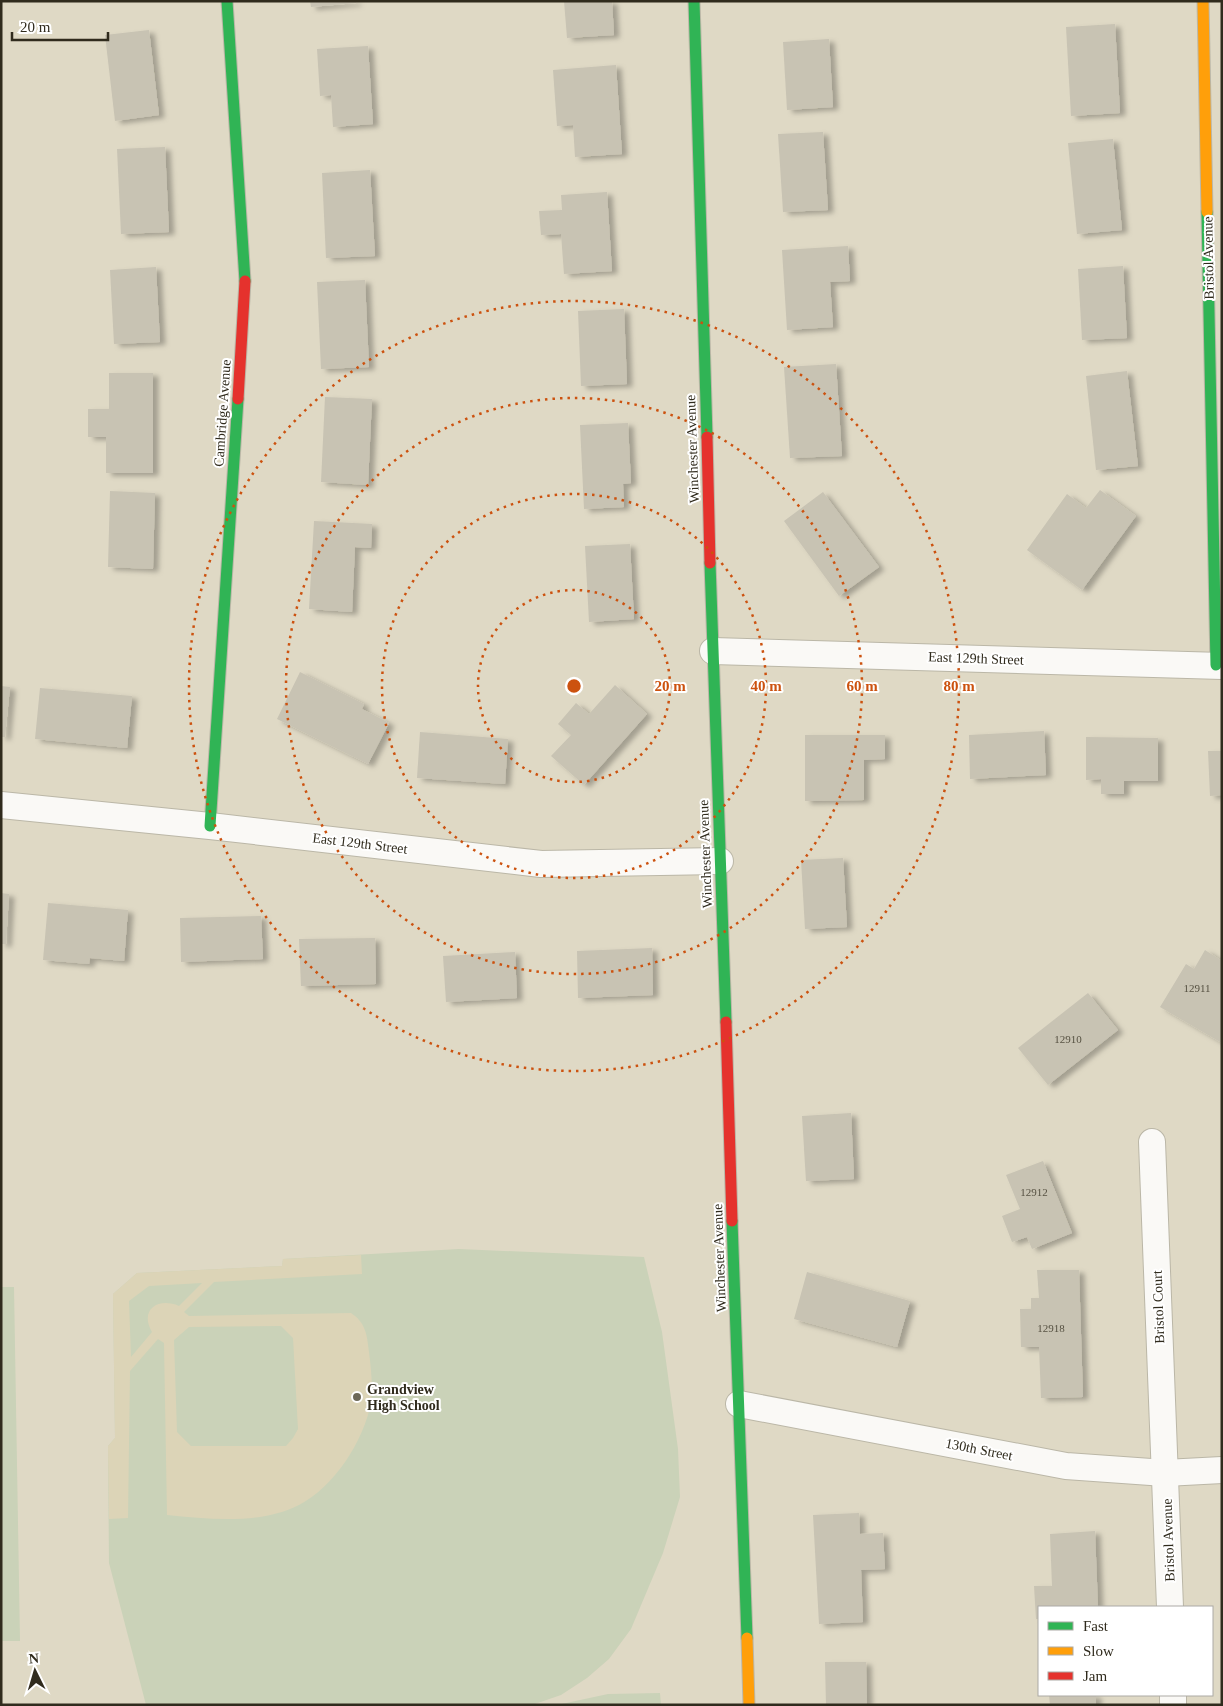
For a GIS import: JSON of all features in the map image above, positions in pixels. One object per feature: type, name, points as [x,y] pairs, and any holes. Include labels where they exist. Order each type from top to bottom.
[{"type":"street","name":"Cambridge Avenue","points":[[210,826],[245,288],[227,1]]},
{"type":"street","name":"Winchester Avenue","points":[[694,1],[721,651],[720,860],[749,1705]]},
{"type":"street","name":"Bristol Avenue","points":[[1203,1],[1219,666]]},
{"type":"street","name":"East 129th Street","points":[[721,651],[1219,666]]},
{"type":"street","name":"East 129th Street","points":[[1,805],[210,826],[541,864],[720,860]]},
{"type":"street","name":"Bristol Court","points":[[1152,1142],[1165,1473]]},
{"type":"street","name":"130th Street","points":[[739,1404],[1066,1466],[1165,1473],[1222,1470]]},
{"type":"street","name":"Bristol Avenue","points":[[1165,1473],[1170,1606]]},
{"type":"green space","points":[[459,1249],[644,1257],[662,1332],[678,1449],[680,1497],[663,1553],[631,1629],[609,1659],[587,1678],[561,1695],[532,1705],[146,1705],[109,1563],[108,1446],[115,1438],[113,1294],[137,1273],[282,1266],[283,1259]]},
{"type":"green space","points":[[1,1287],[14,1287],[20,1641],[1,1641]]},
{"type":"green space","points":[[660,1693],[661,1705],[557,1705],[608,1694]]},
{"type":"sand","points":[[361,1255],[362,1274],[214,1282],[184,1312],[189,1316],[351,1313],[356,1317],[365,1330],[371,1371],[372,1396],[362,1432],[346,1461],[324,1487],[312,1497],[299,1505],[268,1516],[217,1519],[167,1515],[164,1343],[158,1339],[130,1371],[128,1518],[109,1519],[108,1446],[115,1438],[113,1294],[137,1273],[282,1266],[283,1259]],"holes":[[[202,1283],[179,1306],[164,1303],[153,1307],[148,1317],[152,1332],[131,1357],[129,1301],[149,1286]],[[281,1326],[293,1338],[298,1429],[293,1438],[286,1446],[191,1446],[177,1432],[174,1340],[189,1327]]]},
{"type":"building","points":[[310,1],[356,1],[356,3],[311,7]]},
{"type":"building","points":[[564,1],[612,1],[614,35],[567,38]]},
{"type":"building","points":[[1115,24],[1120,113],[1071,116],[1066,27]]},
{"type":"building","points":[[149,30],[159,115],[115,121],[105,35]]},
{"type":"building","points":[[829,39],[833,107],[787,110],[783,42]]},
{"type":"building","points":[[368,46],[373,124],[333,127],[331,95],[320,96],[317,49]]},
{"type":"building","points":[[616,65],[622,154],[575,157],[573,125],[557,126],[553,70]]},
{"type":"building","points":[[823,132],[828,210],[783,212],[778,134]]},
{"type":"building","points":[[1113,139],[1122,230],[1077,234],[1068,143]]},
{"type":"building","points":[[165,147],[169,232],[121,234],[117,149]]},
{"type":"building","points":[[370,170],[375,256],[326,258],[322,173]]},
{"type":"building","points":[[607,192],[612,271],[564,274],[561,234],[541,235],[539,211],[562,210],[561,195]]},
{"type":"building","points":[[848,246],[850,281],[830,282],[833,327],[787,330],[782,250]]},
{"type":"building","points":[[1123,266],[1127,338],[1082,340],[1078,269]]},
{"type":"building","points":[[156,267],[160,342],[114,344],[110,270]]},
{"type":"building","points":[[365,280],[369,367],[321,369],[317,282]]},
{"type":"building","points":[[624,309],[627,384],[581,386],[578,311]]},
{"type":"building","points":[[836,364],[842,456],[790,458],[784,367]]},
{"type":"building","points":[[1127,371],[1138,466],[1096,470],[1086,376]]},
{"type":"building","points":[[109,373],[153,373],[153,473],[106,473],[106,437],[88,437],[88,409],[109,409]]},
{"type":"building","points":[[325,397],[372,399],[368,485],[321,482]]},
{"type":"building","points":[[628,423],[631,483],[623,484],[624,507],[584,509],[580,425]]},
{"type":"building","points":[[1100,490],[1136,516],[1082,590],[1027,550],[1067,494],[1086,508]]},
{"type":"building","points":[[110,491],[155,493],[153,569],[108,567]]},
{"type":"building","points":[[823,492],[879,567],[839,596],[784,521]]},
{"type":"building","points":[[314,521],[372,524],[371,548],[355,547],[352,612],[309,609]]},
{"type":"building","points":[[630,544],[634,619],[589,622],[585,546]]},
{"type":"building","points":[[300,672],[364,704],[362,709],[389,723],[368,764],[277,719]]},
{"type":"building","points":[[615,685],[647,714],[584,785],[551,756],[571,735],[558,724],[576,703],[589,714]]},
{"type":"building","points":[[1,686],[10,687],[5,737],[1,737]]},
{"type":"building","points":[[40,688],[132,696],[127,748],[35,739]]},
{"type":"building","points":[[1044,731],[1046,775],[970,779],[969,735]]},
{"type":"building","points":[[420,732],[508,739],[505,784],[417,778]]},
{"type":"building","points":[[805,735],[885,735],[885,759],[864,760],[864,800],[805,801]]},
{"type":"building","points":[[1086,737],[1158,738],[1158,781],[1124,781],[1124,794],[1101,794],[1101,779],[1086,780]]},
{"type":"building","points":[[1208,751],[1222,751],[1222,795],[1210,796]]},
{"type":"building","points":[[843,858],[847,927],[805,929],[801,860]]},
{"type":"building","points":[[1,893],[9,894],[6,944],[1,944]]},
{"type":"building","points":[[48,903],[128,910],[124,961],[90,958],[89,964],[43,960]]},
{"type":"building","points":[[261,916],[263,959],[181,962],[180,918]]},
{"type":"building","points":[[375,938],[376,984],[301,986],[299,939]]},
{"type":"building","points":[[652,948],[653,995],[578,998],[577,951]]},
{"type":"building","points":[[1205,950],[1222,961],[1222,1043],[1160,1007],[1186,964],[1194,969]]},
{"type":"building","points":[[515,952],[517,998],[446,1002],[443,956]]},
{"type":"building","points":[[1088,993],[1118,1030],[1048,1085],[1018,1048]]},
{"type":"building","points":[[851,1113],[854,1179],[806,1181],[802,1116]]},
{"type":"building","points":[[1043,1161],[1072,1233],[1032,1249],[1027,1237],[1012,1242],[1002,1216],[1020,1209],[1006,1175]]},
{"type":"building","points":[[1037,1270],[1079,1270],[1083,1397],[1041,1398],[1039,1347],[1021,1347],[1020,1309],[1031,1309],[1031,1298],[1039,1298]]},
{"type":"building","points":[[807,1272],[910,1301],[897,1347],[794,1319]]},
{"type":"building","points":[[859,1513],[860,1534],[883,1533],[885,1569],[861,1570],[863,1622],[819,1624],[813,1515]]},
{"type":"building","points":[[1095,1531],[1098,1606],[1038,1606],[1038,1619],[1036,1619],[1034,1586],[1052,1586],[1050,1534]]},
{"type":"building","points":[[825,1662],[866,1662],[867,1705],[826,1705]]},
{"type":"building","points":[[1049,1696],[1096,1696],[1096,1705],[1050,1705]]},
{"type":"traffic: fast","points":[[227,1],[245,281]]},
{"type":"traffic: fast","points":[[694,1],[707,437]]},
{"type":"traffic: fast","points":[[1207,212],[1216,665]]},
{"type":"traffic: fast","points":[[210,826],[238,399]]},
{"type":"traffic: fast","points":[[710,563],[726,1022]]},
{"type":"traffic: fast","points":[[732,1221],[747,1638]]},
{"type":"traffic: slow","points":[[1203,1],[1207,212]]},
{"type":"traffic: slow","points":[[747,1638],[749,1705]]},
{"type":"traffic: jam","points":[[238,399],[245,281]]},
{"type":"traffic: jam","points":[[707,437],[710,563]]},
{"type":"traffic: jam","points":[[726,1022],[732,1221]]},
{"type":"place","name":"Grandview High School","points":[[357,1397]]}]
